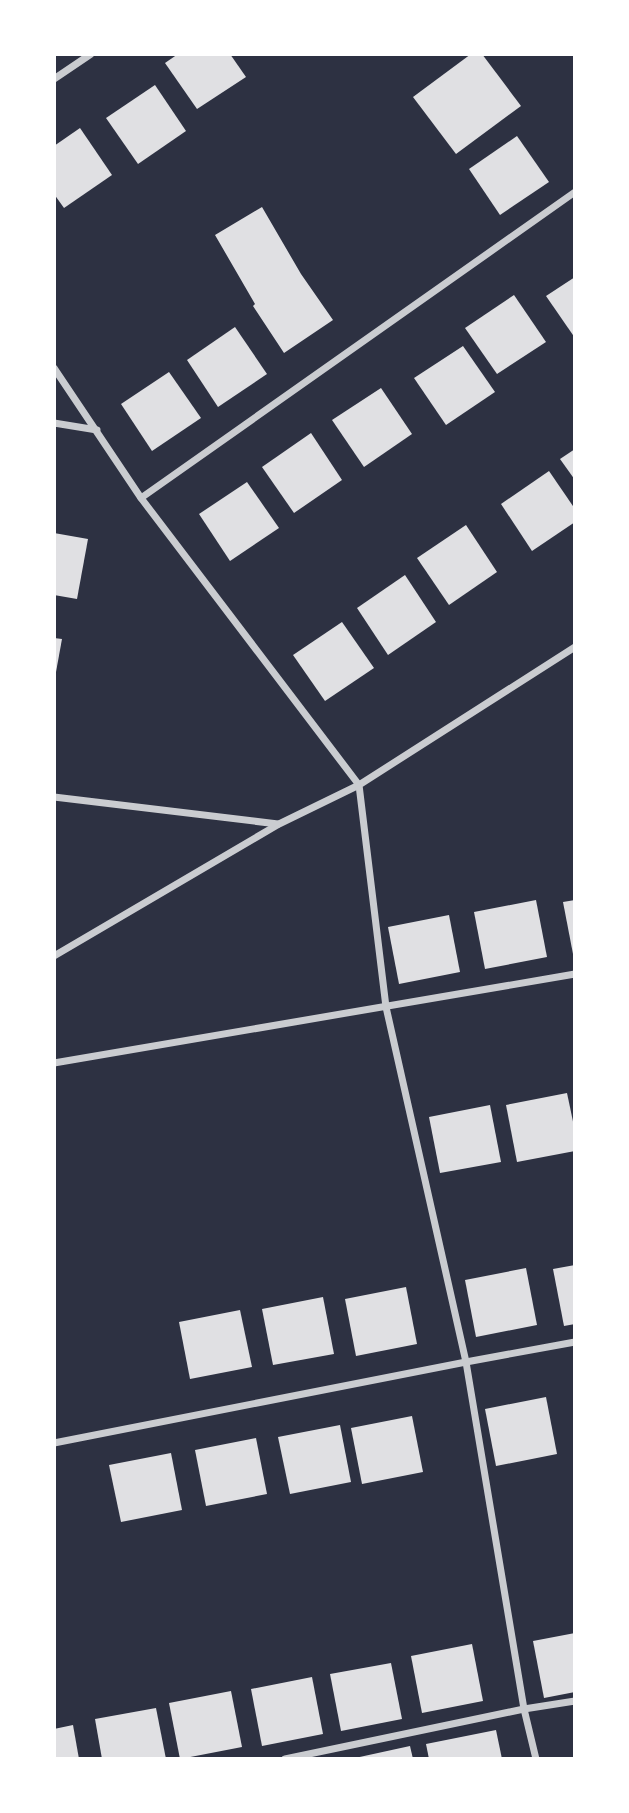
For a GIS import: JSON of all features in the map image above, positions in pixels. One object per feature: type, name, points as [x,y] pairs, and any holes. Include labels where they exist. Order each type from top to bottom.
[{"type":"street","points":[[54,79],[91,54]]},
{"type":"street","points":[[141,498],[575,192]]},
{"type":"street","points":[[54,368],[141,498],[359,785],[386,1007],[466,1362],[524,1709],[536,1759]]},
{"type":"street","points":[[54,423],[97,430]]},
{"type":"street","points":[[54,956],[279,824],[359,785],[575,647]]},
{"type":"street","points":[[54,797],[279,824]]},
{"type":"street","points":[[54,1063],[575,974]]},
{"type":"street","points":[[54,1443],[575,1342]]},
{"type":"street","points":[[285,1759],[524,1709],[575,1701]]},
{"type":"building","points":[[178,54],[230,54],[246,77],[197,109],[165,63]]},
{"type":"building","points":[[471,54],[482,54],[521,106],[456,154],[413,97]]},
{"type":"building","points":[[155,85],[186,131],[138,164],[106,118]]},
{"type":"building","points":[[80,128],[112,175],[64,208],[54,194],[54,146]]},
{"type":"building","points":[[517,136],[549,182],[500,215],[469,169]]},
{"type":"building","points":[[262,207],[301,274],[333,320],[284,353],[253,306],[255,304],[215,235]]},
{"type":"building","points":[[575,277],[575,338],[546,296]]},
{"type":"building","points":[[514,295],[546,342],[497,374],[465,328]]},
{"type":"building","points":[[235,327],[267,374],[218,407],[187,360]]},
{"type":"building","points":[[463,346],[495,392],[446,425],[414,378]]},
{"type":"building","points":[[169,372],[201,418],[152,451],[121,404]]},
{"type":"building","points":[[381,388],[412,434],[364,467],[332,420]]},
{"type":"building","points":[[311,433],[342,480],[294,513],[262,467]]},
{"type":"building","points":[[575,449],[575,480],[560,459]]},
{"type":"building","points":[[549,471],[575,509],[575,522],[532,551],[501,504]]},
{"type":"building","points":[[247,482],[279,528],[230,561],[199,514]]},
{"type":"building","points":[[466,525],[497,572],[449,605],[417,558]]},
{"type":"building","points":[[54,533],[88,539],[77,599],[54,595]]},
{"type":"building","points":[[405,575],[436,622],[388,655],[357,608]]},
{"type":"building","points":[[342,622],[374,668],[325,701],[293,655]]},
{"type":"building","points":[[54,638],[62,639],[56,672],[54,672]]},
{"type":"building","points":[[536,900],[547,957],[485,969],[474,912]]},
{"type":"building","points":[[575,900],[575,954],[573,954],[563,902]]},
{"type":"building","points":[[449,915],[460,972],[399,984],[388,927]]},
{"type":"building","points":[[567,1093],[575,1131],[575,1151],[517,1162],[506,1105]]},
{"type":"building","points":[[490,1105],[501,1162],[440,1173],[429,1117]]},
{"type":"building","points":[[575,1265],[575,1324],[564,1326],[553,1269]]},
{"type":"building","points":[[526,1268],[537,1325],[476,1337],[465,1280]]},
{"type":"building","points":[[406,1287],[417,1344],[356,1356],[345,1299]]},
{"type":"building","points":[[323,1297],[334,1354],[273,1365],[262,1309]]},
{"type":"building","points":[[240,1310],[252,1367],[190,1379],[179,1322]]},
{"type":"building","points":[[546,1397],[557,1454],[496,1466],[485,1409]]},
{"type":"building","points":[[412,1416],[423,1472],[362,1484],[351,1428]]},
{"type":"building","points":[[340,1425],[351,1482],[290,1494],[278,1437]]},
{"type":"building","points":[[256,1438],[267,1494],[206,1506],[195,1450]]},
{"type":"building","points":[[171,1453],[182,1510],[121,1522],[109,1465]]},
{"type":"building","points":[[575,1633],[575,1692],[544,1698],[533,1641]]},
{"type":"building","points":[[472,1644],[483,1701],[422,1713],[411,1656]]},
{"type":"building","points":[[391,1663],[402,1719],[341,1731],[330,1674]]},
{"type":"building","points":[[312,1677],[323,1734],[262,1746],[251,1689]]},
{"type":"building","points":[[231,1691],[242,1747],[180,1759],[169,1703]]},
{"type":"building","points":[[156,1708],[166,1759],[102,1759],[95,1719]]},
{"type":"building","points":[[73,1725],[79,1759],[54,1759],[54,1729]]},
{"type":"building","points":[[496,1730],[502,1759],[429,1759],[426,1744]]},
{"type":"building","points":[[410,1746],[413,1759],[355,1759],[355,1758]]}]
